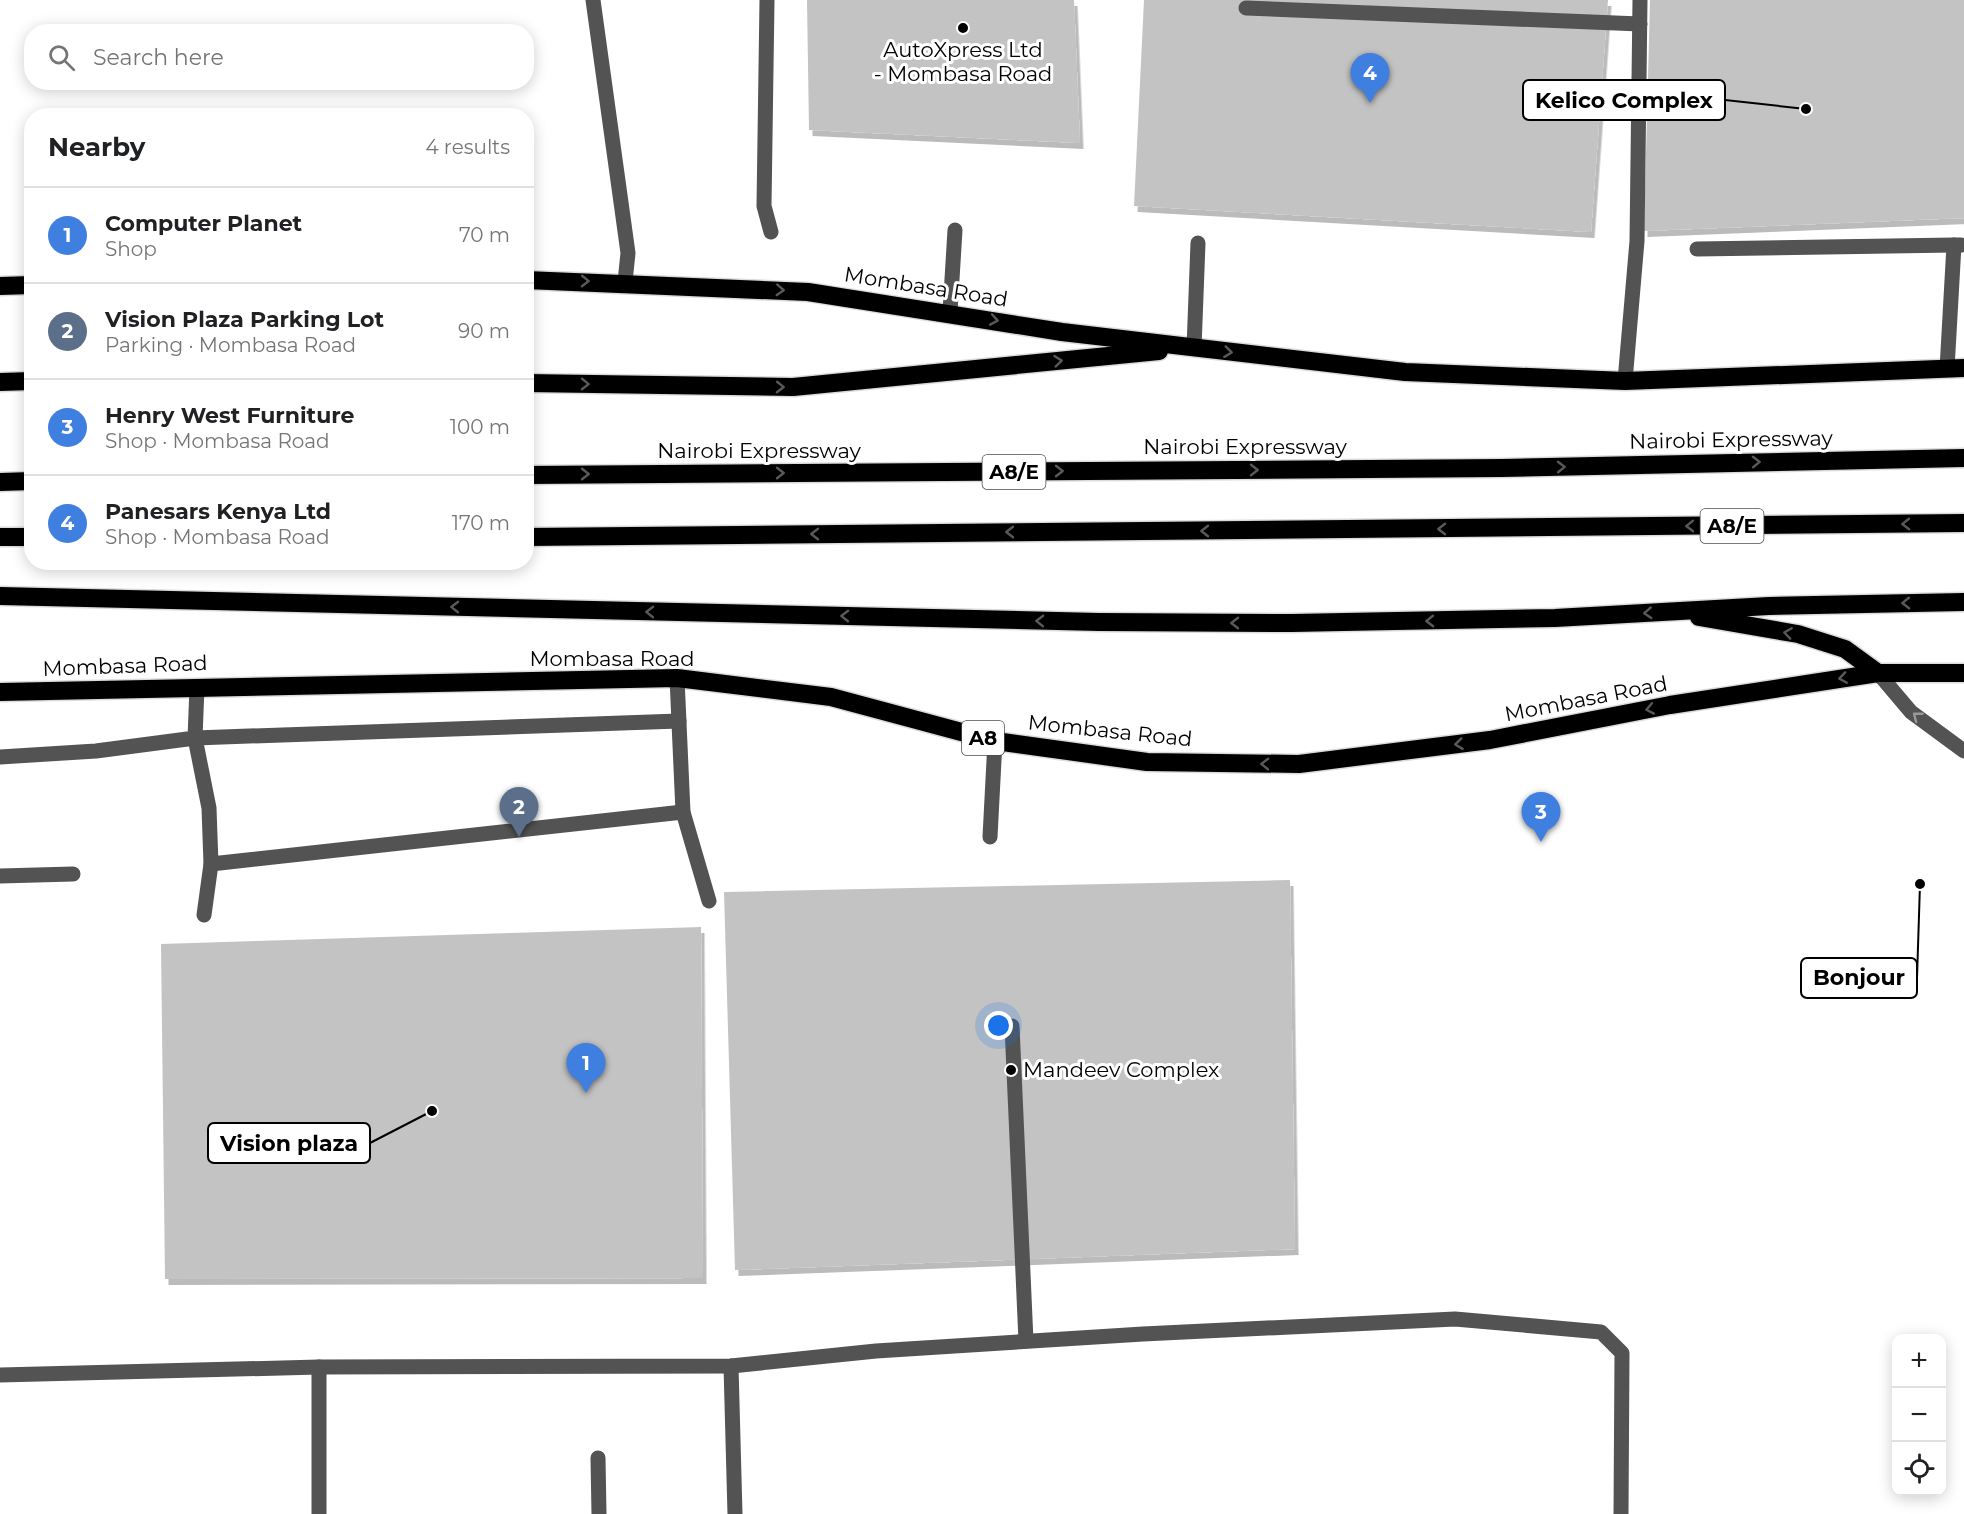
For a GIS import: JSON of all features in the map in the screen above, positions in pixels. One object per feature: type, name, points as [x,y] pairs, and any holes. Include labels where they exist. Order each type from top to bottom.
[{"type":"highway","name":"Mombasa Road","points":[[534,280],[625,282],[808,292],[950,312],[1062,332],[1405,372],[1625,381],[1956,369]]},
{"type":"highway","points":[[0,286],[24,285]]},
{"type":"highway","points":[[534,383],[794,387],[1194,348]]},
{"type":"highway","points":[[0,382],[24,381]]},
{"type":"highway","name":"Nairobi Expressway","points":[[534,475],[1502,468],[1964,458]]},
{"type":"highway","points":[[0,482],[24,481]]},
{"type":"highway","name":"A8/E","points":[[534,537],[1964,523]]},
{"type":"highway","points":[[0,537],[24,537]]},
{"type":"highway","points":[[0,596],[1110,622],[1304,623],[1555,618],[1769,606],[1964,602]]},
{"type":"highway","points":[[1673,612],[1751,628],[1798,634],[1845,649],[1878,673]]},
{"type":"highway","name":"Mombasa Road","points":[[0,692],[678,678],[831,697],[995,741],[1147,762],[1299,764],[1490,740],[1670,705],[1878,673],[1964,673]]},
{"type":"lane","points":[[593,0],[628,253],[625,282]]},
{"type":"lane","points":[[767,0],[764,206],[771,232]]},
{"type":"lane","points":[[1625,381],[1637,241],[1640,0]]},
{"type":"lane","points":[[1246,8],[1640,24]]},
{"type":"lane","points":[[950,312],[955,230]]},
{"type":"lane","points":[[1194,348],[1198,243]]},
{"type":"lane","points":[[1697,249],[1959,245],[1956,369]]},
{"type":"lane","points":[[1878,673],[1911,712],[1964,752]]},
{"type":"lane","points":[[678,678],[683,812],[709,901]]},
{"type":"lane","points":[[196,687],[195,738],[209,808],[211,864],[204,915]]},
{"type":"lane","points":[[0,757],[96,751],[195,738],[679,721]]},
{"type":"lane","points":[[990,837],[995,741]]},
{"type":"lane","points":[[211,864],[683,812]]},
{"type":"lane","points":[[0,876],[73,874]]},
{"type":"lane","points":[[1012,1026],[1026,1341]]},
{"type":"lane","points":[[0,1376],[319,1367],[731,1366],[876,1351],[1026,1341],[1455,1320],[1601,1332],[1622,1353],[1621,1514]]},
{"type":"lane","points":[[731,1366],[735,1514]]},
{"type":"lane","points":[[319,1367],[319,1514]]},
{"type":"lane","points":[[598,1458],[599,1514]]},
{"type":"building","points":[[807,0],[1074,0],[1080,143],[809,130]]},
{"type":"building","points":[[1144,0],[1608,0],[1591,232],[1134,206]]},
{"type":"building","points":[[1650,0],[1964,0],[1964,218],[1644,231]]},
{"type":"building","name":"Mandeev Complex","points":[[1290,880],[1295,1249],[735,1270],[724,892]]},
{"type":"building","points":[[701,927],[703,1278],[165,1279],[161,944]]},
{"type":"place","name":"AutoXpress Ltd - Mombasa Road","points":[[963,28]]},
{"type":"place","name":"Panesars Kenya Ltd","points":[[1370,103]]},
{"type":"place","name":"Kelico Complex","points":[[1806,109]]},
{"type":"place","name":"Vision Plaza Parking Lot","points":[[519,837]]},
{"type":"place","name":"Henry West Furniture","points":[[1541,842]]},
{"type":"place","name":"Bonjour","points":[[1920,884]]},
{"type":"place","name":"Mandeev Complex","points":[[1011,1070]]},
{"type":"place","name":"Computer Planet","points":[[586,1093]]},
{"type":"place","name":"Vision plaza","points":[[432,1111]]}]
